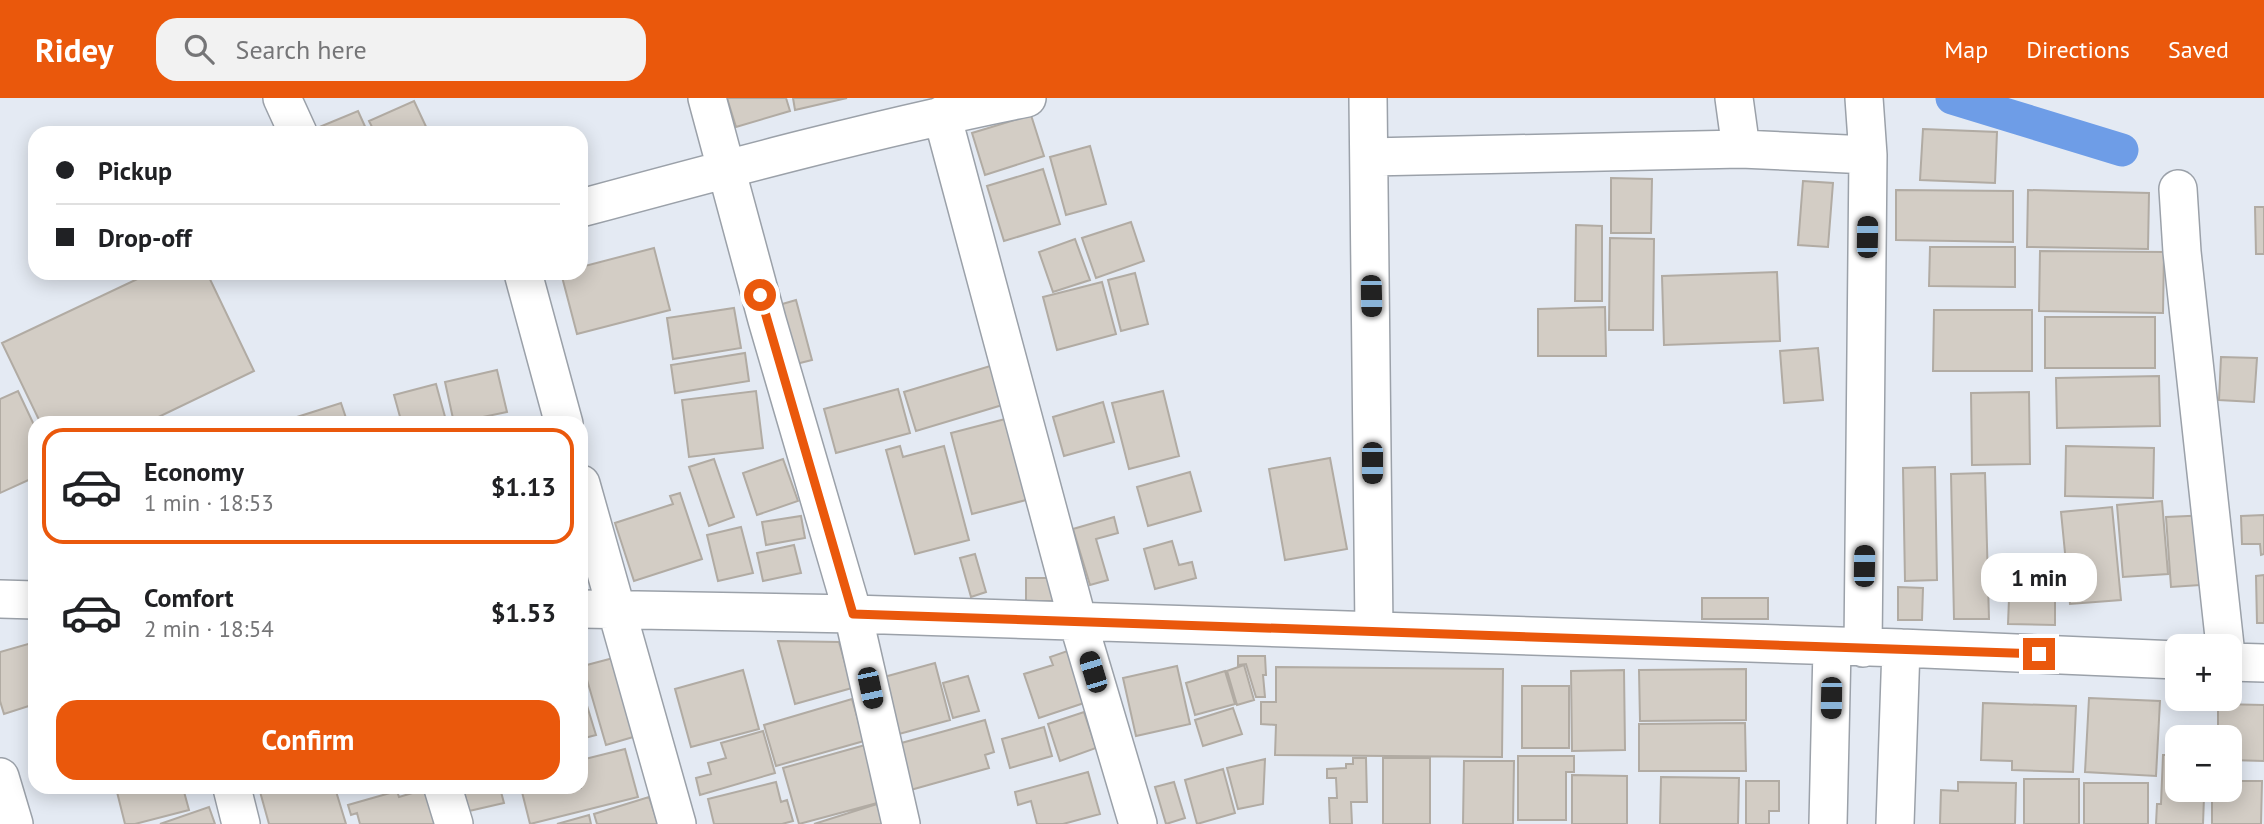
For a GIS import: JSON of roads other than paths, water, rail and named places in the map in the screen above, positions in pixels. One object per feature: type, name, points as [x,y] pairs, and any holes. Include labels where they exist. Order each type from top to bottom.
[{"type":"street","points":[[282,98],[295,126]]},
{"type":"street","points":[[708,98],[767,320],[853,614],[901,824]]},
{"type":"street","points":[[588,206],[726,168],[942,115],[1027,98]]},
{"type":"street","points":[[1368,98],[1374,631]]},
{"type":"street","points":[[1734,98],[1741,149]]},
{"type":"street","points":[[1829,824],[1848,648],[1868,155],[1864,98]]},
{"type":"street","points":[[942,115],[1078,622],[1138,824]]},
{"type":"street","points":[[1369,156],[1741,149],[1868,155]]},
{"type":"street","points":[[2178,189],[2182,252],[2224,634]]},
{"type":"street","points":[[525,280],[563,416]]},
{"type":"street","points":[[588,536],[598,610],[677,824]]},
{"type":"street","points":[[0,600],[28,600]]},
{"type":"street","points":[[598,610],[853,614],[1902,648],[2165,659]]},
{"type":"street","points":[[1895,824],[1902,648]]},
{"type":"street","points":[[2242,662],[2264,663]]},
{"type":"street","points":[[0,777],[14,824]]},
{"type":"street","points":[[234,794],[242,824]]},
{"type":"street","points":[[445,794],[454,824]]},
{"type":"waterway","points":[[1952,98],[2122,150]]}]
